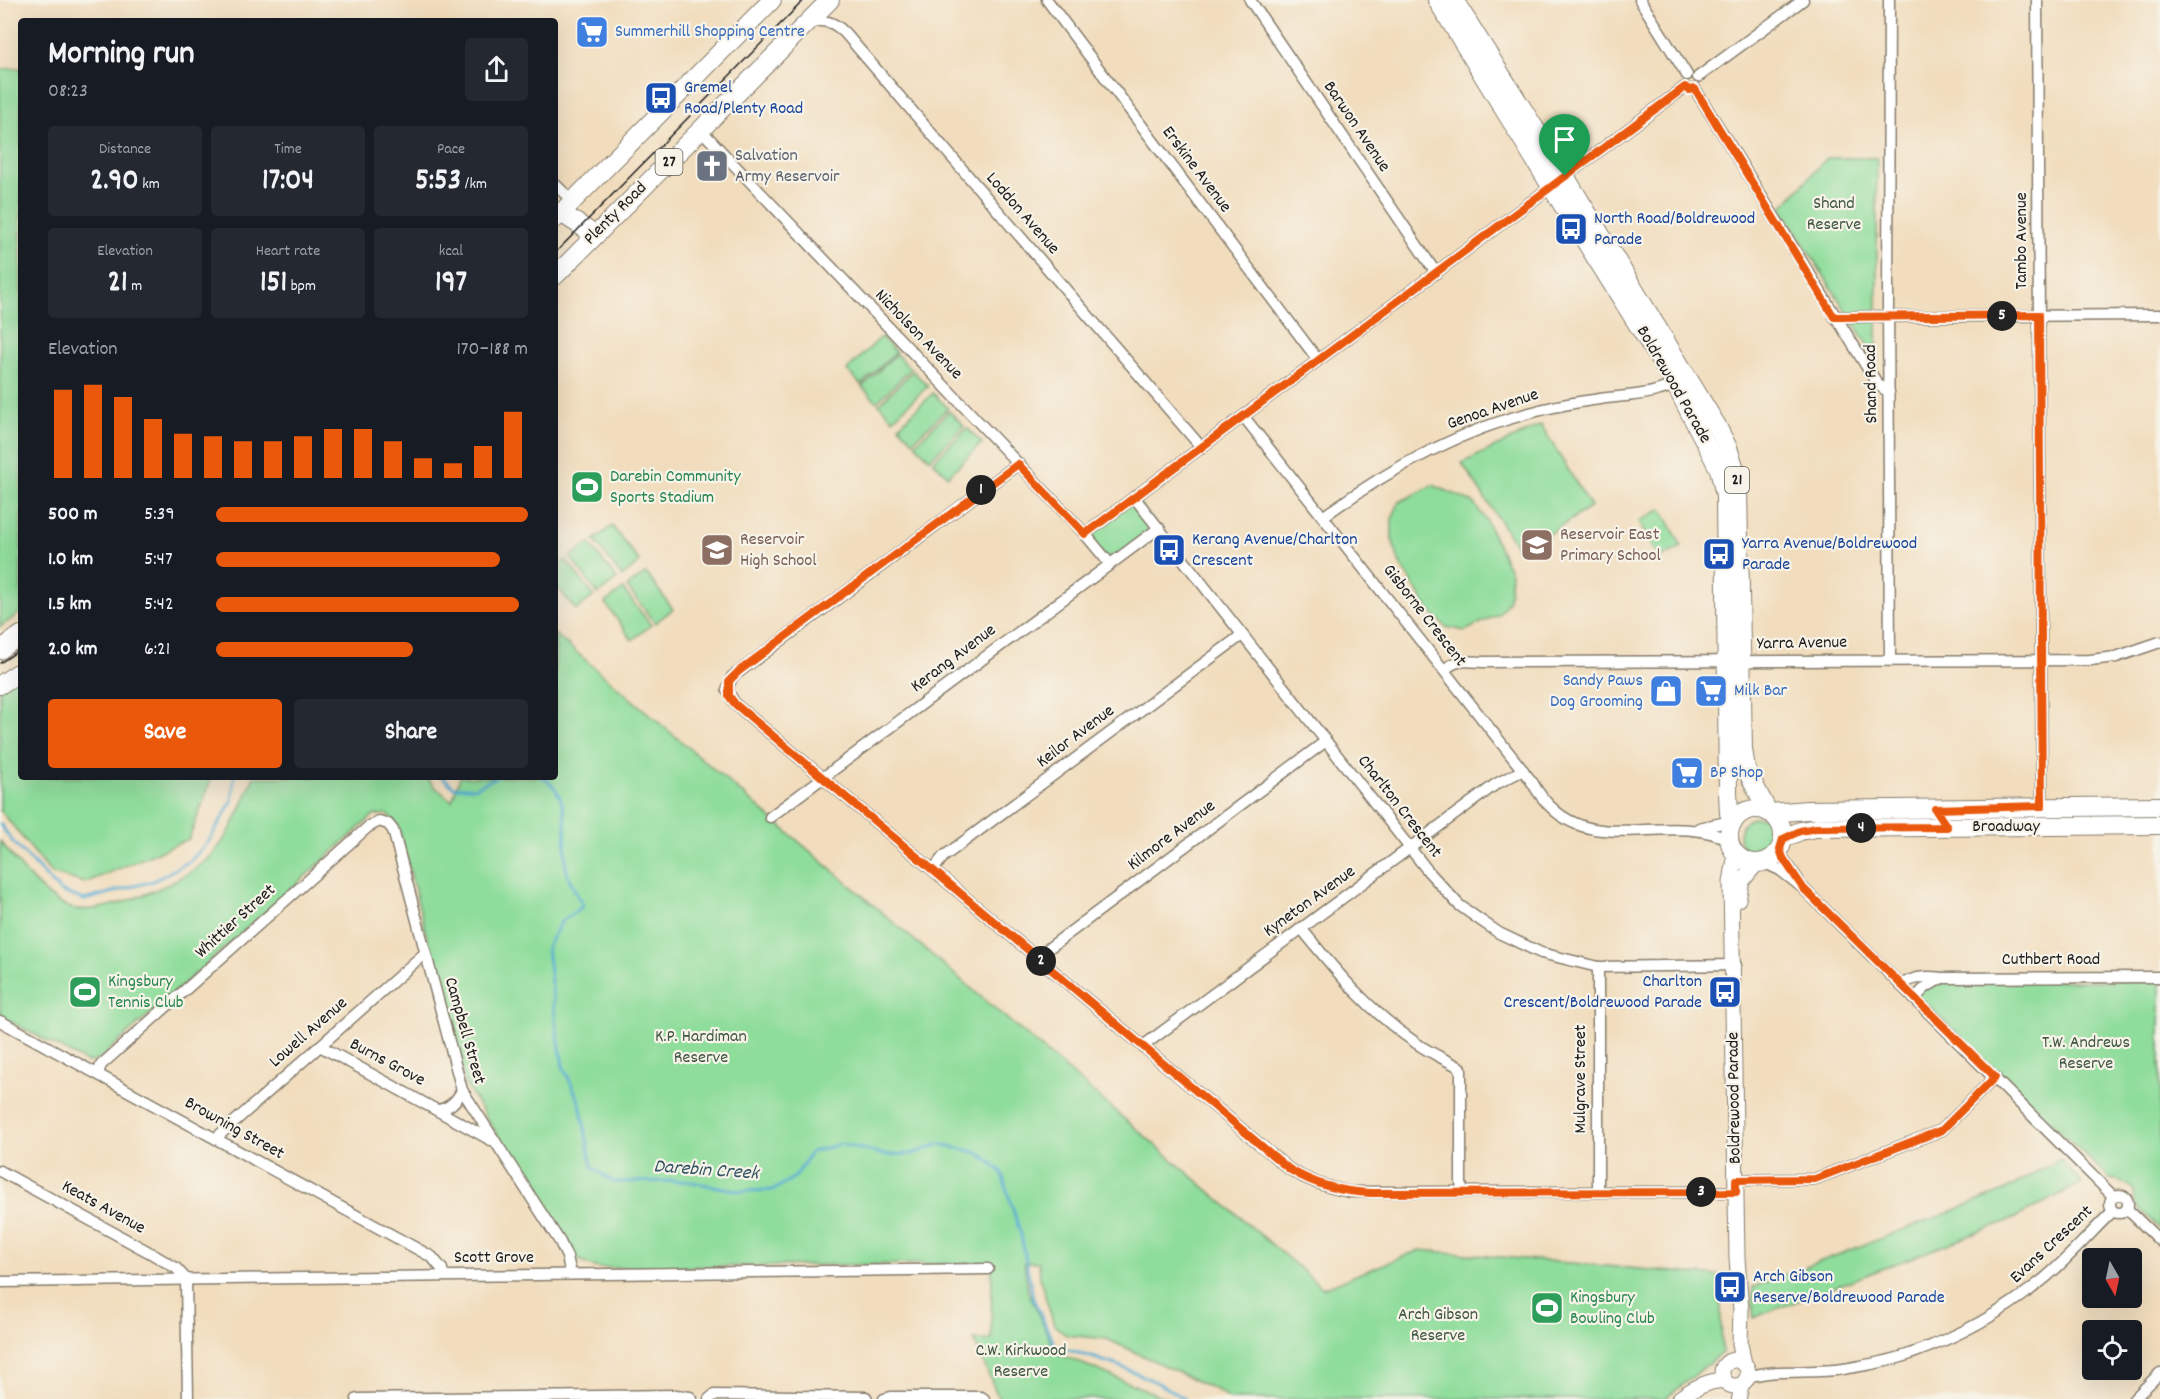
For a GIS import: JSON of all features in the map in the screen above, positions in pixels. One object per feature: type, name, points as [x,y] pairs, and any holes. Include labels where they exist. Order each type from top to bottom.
[{"type":"main road","name":"27","points":[[561,210],[772,0]]},
{"type":"main road","name":"Boldrewood Parade","points":[[1437,0],[1455,12],[1681,380],[1719,469],[1725,495],[1736,746],[1729,813],[1733,835],[1731,882],[1737,1258],[1733,1311],[1736,1378]]},
{"type":"main road","name":"Plenty Road","points":[[558,273],[808,22],[826,1]]},
{"type":"main road","points":[[561,210],[595,235]]},
{"type":"main road","points":[[0,650],[18,637]]},
{"type":"main road","points":[[0,685],[18,673]]},
{"type":"main road","name":"Boldrewood Parade","points":[[1736,746],[1756,792],[1769,812]]},
{"type":"main road","name":"Broadway","points":[[1769,812],[2042,806],[2160,806]]},
{"type":"main road","points":[[1769,812],[1757,809],[1745,812],[1733,835],[1745,861],[1760,862],[1773,857],[1781,844]]},
{"type":"main road","points":[[1935,809],[1947,827]]},
{"type":"main road","name":"21","points":[[1769,812],[1780,824],[1781,844]]},
{"type":"main road","name":"Broadway","points":[[1781,844],[1800,831],[1816,828],[2160,825]]},
{"type":"main road","name":"Boldrewood Parade","points":[[1734,968],[1738,896],[1742,881],[1760,862]]},
{"type":"main road","points":[[1679,1399],[1712,1380],[1736,1378]]},
{"type":"street","name":"Erskine Avenue","points":[[1047,0],[1318,360]]},
{"type":"street","name":"Barwon Avenue","points":[[1250,0],[1436,273]]},
{"type":"street","points":[[1085,534],[1558,182],[1700,83],[1692,76],[1640,0]]},
{"type":"street","points":[[1692,76],[1803,0]]},
{"type":"street","name":"Shand Road","points":[[1889,0],[1890,660]]},
{"type":"street","name":"Tambo Avenue","points":[[2037,0],[2042,806]]},
{"type":"street","name":"Loddon Avenue","points":[[808,22],[828,20],[845,33],[1202,448]]},
{"type":"street","points":[[1690,88],[1878,385],[1889,392]]},
{"type":"street","name":"Nicholson Avenue","points":[[701,130],[1085,534],[1110,564]]},
{"type":"street","points":[[1834,317],[2160,315]]},
{"type":"street","name":"Genoa Avenue","points":[[1324,516],[1401,465],[1439,446],[1503,421],[1572,402],[1661,391],[1681,380]]},
{"type":"street","name":"Gisborne Crescent","points":[[1244,417],[1448,673],[1532,782],[1540,796],[1563,817],[1597,831],[1690,829],[1719,835],[1733,835]]},
{"type":"street","points":[[1018,464],[739,671],[729,681],[729,696],[735,704],[1289,1169],[1303,1178],[1328,1188],[1350,1192],[1598,1192],[1736,1186],[1815,1179],[1942,1130],[1995,1077]]},
{"type":"street","name":"Charlton Crescent","points":[[1134,497],[1410,849],[1459,904],[1499,933],[1541,953],[1598,967],[1734,968]]},
{"type":"street","name":"Kerang Avenue","points":[[770,816],[1159,528]]},
{"type":"street","name":"Keilor Avenue","points":[[933,870],[944,857],[1242,635]]},
{"type":"street","name":"Yarra Avenue","points":[[1448,673],[1455,662],[2090,660],[2116,657],[2160,642]]},
{"type":"street","name":"Kilmore Avenue","points":[[1037,957],[1326,741]]},
{"type":"street","name":"Kyneton Avenue","points":[[1143,1046],[1520,766]]},
{"type":"street","name":"Campbell Street","points":[[374,822],[388,824],[393,830],[462,1090],[560,1242],[571,1274]]},
{"type":"street","name":"Whittier Street","points":[[98,1074],[101,1065],[374,822]]},
{"type":"street","points":[[1690,829],[1722,823],[1733,835]]},
{"type":"street","points":[[1781,844],[1783,858],[1803,888]]},
{"type":"street","points":[[1760,862],[1780,870],[1803,888],[2113,1197]]},
{"type":"street","points":[[1301,928],[1348,987],[1383,1018],[1418,1044],[1461,1068],[1461,1183],[1463,1192]]},
{"type":"street","name":"Lowell Avenue","points":[[216,1138],[425,954]]},
{"type":"street","name":"Mulgrave Street","points":[[1598,967],[1598,1192]]},
{"type":"street","name":"Cuthbert Road","points":[[1901,985],[1908,980],[1926,975],[1943,978],[2160,977]]},
{"type":"street","points":[[1914,999],[1926,987],[1943,978]]},
{"type":"street","name":"Browning Street","points":[[0,1021],[432,1257],[442,1269],[443,1275]]},
{"type":"street","name":"Burns Grove","points":[[320,1046],[494,1141]]},
{"type":"street","name":"Burns Grove","points":[[438,1110],[452,1105],[462,1090]]},
{"type":"street","name":"Keats Avenue","points":[[0,1171],[147,1251],[176,1269],[186,1279]]},
{"type":"street","points":[[2113,1197],[2121,1195],[2126,1198],[2127,1209]]},
{"type":"street","points":[[2113,1197],[2110,1205],[2113,1211],[2119,1213],[2127,1209]]},
{"type":"street","points":[[2127,1209],[2160,1241]]},
{"type":"street","name":"Evans Crescent","points":[[1736,1378],[1776,1372],[1841,1369],[1908,1355],[1963,1332],[2016,1301],[2046,1277],[2113,1211]]},
{"type":"street","name":"Scott Grove","points":[[0,1282],[988,1269]]},
{"type":"street","points":[[186,1279],[188,1399]]},
{"type":"street","points":[[2134,1399],[2160,1373]]},
{"type":"street","points":[[357,1399],[676,1395],[691,1398]]},
{"type":"street","points":[[709,1399],[714,1395],[866,1397],[867,1399]]},
{"type":"street","points":[[884,1399],[891,1397],[981,1397],[984,1399]]},
{"type":"green space","points":[[18,68],[18,614],[0,627],[0,69]]},
{"type":"green space","name":"Shand Reserve","points":[[1827,158],[1877,158],[1877,360],[1781,208]]},
{"type":"green space","points":[[881,337],[896,352],[861,385],[847,370]]},
{"type":"green space","points":[[896,354],[911,369],[877,402],[862,387]]},
{"type":"green space","points":[[913,371],[928,386],[893,419],[879,404]]},
{"type":"green space","points":[[933,393],[948,408],[913,441],[899,426]]},
{"type":"green space","points":[[949,411],[964,426],[930,459],[915,444]]},
{"type":"green space","points":[[1541,425],[1591,507],[1520,552],[1462,463]]},
{"type":"green space","points":[[967,428],[982,443],[948,476],[933,461]]},
{"type":"green space","points":[[1433,485],[1473,502],[1486,520],[1511,573],[1509,600],[1499,614],[1465,631],[1446,627],[1429,610],[1400,564],[1392,539],[1392,519],[1399,502]]},
{"type":"green space","points":[[1134,497],[1159,528],[1110,564],[1085,534]]},
{"type":"green space","points":[[1662,509],[1682,547],[1659,559],[1639,521]]},
{"type":"green space","points":[[612,526],[640,562],[622,577],[594,540]]},
{"type":"green space","points":[[589,543],[617,579],[598,594],[570,557]]},
{"type":"green space","points":[[566,560],[594,596],[576,610],[558,588],[558,566]]},
{"type":"green space","points":[[646,573],[673,609],[655,623],[627,587]]},
{"type":"green space","points":[[623,589],[651,625],[632,640],[605,603]]},
{"type":"green space","name":"K.P. Hardiman Reserve","points":[[558,637],[1323,1288],[1420,1250],[1720,1276],[1722,1353],[1665,1399],[1230,1399],[1218,1391],[1107,1339],[1066,1335],[1054,1325],[1040,1279],[1039,1262],[1024,1262],[1028,1291],[1056,1353],[1168,1399],[999,1399],[974,1340],[991,1340],[992,1263],[598,1268],[588,1265],[577,1258],[465,1084],[399,829],[394,820],[386,814],[373,816],[97,1061],[86,1062],[0,1016],[0,841],[48,895],[68,907],[82,910],[120,903],[142,895],[199,866],[210,857],[224,839],[253,780],[429,780],[452,801],[459,780],[558,780]]},
{"type":"green space","points":[[18,676],[18,780],[211,780],[189,839],[85,883],[51,873],[0,810],[0,688]]},
{"type":"green space","points":[[1758,817],[1771,823],[1777,836],[1771,849],[1758,855],[1745,849],[1739,836],[1745,823]]},
{"type":"green space","name":"T.W. Andrews Reserve","points":[[1924,981],[2160,981],[2160,1229],[2135,1205],[2134,1190],[2121,1181],[2110,1179],[1911,989]]},
{"type":"green space","points":[[2060,1159],[2082,1183],[2013,1219],[1753,1318],[1753,1287],[2002,1192]]},
{"type":"waterway","name":"Darebin Creek","points":[[0,824],[13,842],[60,891],[84,900],[153,881],[190,861],[209,841],[232,801],[234,780]]},
{"type":"waterway","name":"Darebin Creek","points":[[446,780],[454,787],[474,788],[491,780]]},
{"type":"waterway","name":"Darebin Creek","points":[[546,780],[559,795],[563,805],[567,872],[583,906],[561,922],[547,947],[563,1066],[580,1103],[592,1167],[613,1182],[686,1181],[741,1191],[774,1190],[796,1176],[811,1152],[841,1144],[886,1155],[912,1154],[940,1144],[979,1153],[1001,1171],[1021,1235],[1033,1298],[1055,1346],[1138,1374],[1185,1399]]},
{"type":"tram line","points":[[558,250],[804,0]]},
{"type":"tram line","points":[[0,663],[18,651]]},
{"type":"place","name":"Summerhill Shopping Centre","points":[[592,32]]},
{"type":"place","name":"Gremel Road/Plenty Road","points":[[661,98]]},
{"type":"place","name":"Salvation Army Reservoir","points":[[712,166]]},
{"type":"place","name":"North Road/Boldrewood Parade","points":[[1571,229]]},
{"type":"place","name":"Darebin Community Sports Stadium","points":[[587,487]]},
{"type":"place","name":"Reservoir East Primary School","points":[[1537,545]]},
{"type":"place","name":"Reservoir High School","points":[[717,550]]},
{"type":"place","name":"Kerang Avenue/Charlton Crescent","points":[[1169,550]]},
{"type":"place","name":"Yarra Avenue/Boldrewood Parade","points":[[1719,554]]},
{"type":"place","name":"Sandy Paws Dog Grooming","points":[[1666,691]]},
{"type":"place","name":"Milk Bar","points":[[1711,691]]},
{"type":"place","name":"BP Shop","points":[[1687,773]]},
{"type":"place","name":"Kingsbury Tennis Club","points":[[85,992]]},
{"type":"place","name":"Charlton Crescent/Boldrewood Parade","points":[[1725,992]]},
{"type":"place","name":"Arch Gibson Reserve/Boldrewood Parade","points":[[1730,1287]]},
{"type":"place","name":"Kingsbury Bowling Club","points":[[1547,1308]]},
{"type":"route","points":[[1685,87],[1689,90],[1695,89],[1834,317],[2039,315],[2042,806],[1935,809],[1947,827],[1816,828],[1796,832],[1783,839],[1780,849],[1783,858],[1803,888],[1995,1077],[1942,1130],[1815,1179],[1736,1180],[1736,1192],[1371,1193],[1328,1188],[1303,1178],[1254,1141],[735,704],[729,696],[729,681],[739,671],[1018,464],[1085,534],[1552,188],[1565,176],[1685,87]]},
{"type":"park label","name":"Arch Gibson Reserve","points":[[1438,1325]]},
{"type":"park label","name":"C.W. Kirkwood Reserve","points":[[1021,1361]]}]
